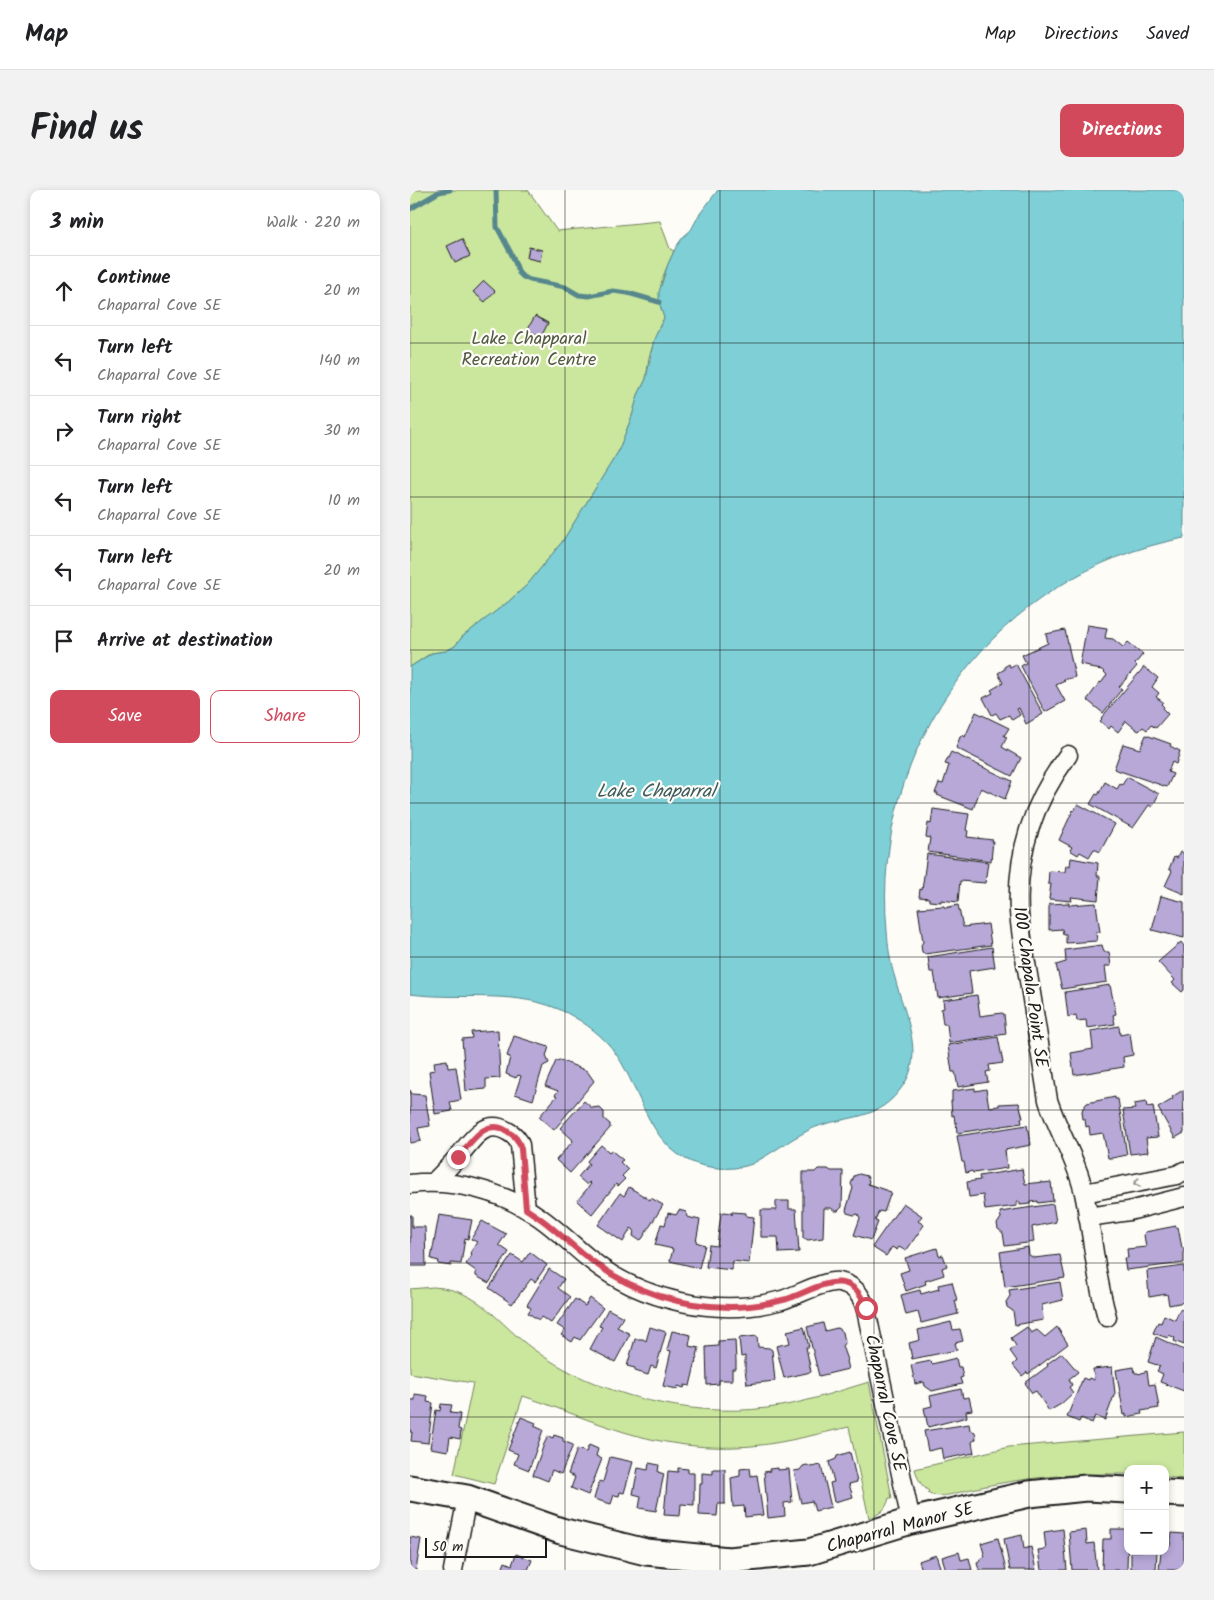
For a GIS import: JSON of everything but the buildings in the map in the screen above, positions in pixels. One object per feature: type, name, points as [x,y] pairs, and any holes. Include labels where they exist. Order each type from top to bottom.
[{"type":"street","name":"100 Chapala Point SE","points":[[1068,755],[1044,793],[1030,826],[1022,856],[1019,903],[1022,935],[1048,1100],[1054,1119],[1075,1164],[1084,1193],[1096,1272],[1108,1317]]},
{"type":"street","points":[[433,1183],[476,1135],[488,1128],[502,1128],[515,1136],[520,1145],[526,1209]]},
{"type":"street","points":[[1084,1193],[1184,1171]]},
{"type":"street","name":"Chaparral Cove SE","points":[[410,1184],[460,1185],[511,1201],[550,1225],[602,1268],[638,1288],[671,1300],[705,1306],[743,1306],[780,1300],[827,1283],[839,1282],[853,1288],[860,1295],[866,1310],[911,1521]]},
{"type":"street","points":[[1088,1218],[1184,1197]]},
{"type":"street","name":"Chaparral Manor SE","points":[[410,1488],[467,1498],[561,1531],[646,1552],[729,1560],[809,1552],[911,1521],[1029,1494],[1086,1488],[1124,1490]]},
{"type":"street","points":[[1169,1493],[1184,1494]]},
{"type":"street","points":[[453,1570],[467,1498]]},
{"type":"green space","name":"Lake Chapparal Recreation Centre","points":[[410,190],[528,190],[557,231],[660,221],[670,249],[674,251],[661,284],[660,299],[664,318],[649,357],[646,379],[638,395],[632,416],[618,452],[562,542],[527,585],[463,636],[455,646],[446,651],[431,653],[410,667]]},
{"type":"green space","points":[[433,1287],[449,1289],[464,1294],[476,1301],[488,1309],[533,1349],[558,1365],[614,1391],[644,1400],[675,1406],[707,1409],[767,1408],[806,1401],[869,1382],[892,1498],[889,1498],[882,1511],[869,1518],[849,1427],[764,1445],[704,1447],[656,1440],[624,1432],[523,1396],[494,1484],[454,1474],[473,1383],[410,1373],[410,1289]]},
{"type":"green space","points":[[1184,1432],[1184,1479],[1169,1477],[1169,1465],[1124,1465],[1124,1474],[1069,1475],[1030,1479],[938,1496],[927,1493],[929,1491],[920,1482],[915,1469],[1009,1447]]},
{"type":"water","name":"Lake Chaparral","points":[[718,190],[1184,190],[1184,538],[1117,557],[1057,587],[1004,628],[960,677],[925,733],[900,795],[887,862],[887,931],[889,949],[893,972],[909,1025],[913,1049],[913,1061],[908,1077],[904,1085],[890,1101],[879,1108],[857,1117],[821,1125],[809,1130],[752,1164],[728,1168],[704,1166],[686,1159],[671,1148],[659,1135],[650,1120],[625,1069],[611,1047],[594,1030],[567,1013],[529,1000],[410,994],[410,667],[432,653],[446,651],[455,646],[463,636],[527,585],[562,542],[618,452],[632,416],[638,395],[646,379],[654,339],[664,318],[659,302],[659,292],[668,264],[676,247],[691,230],[699,215]]},
{"type":"waterway","points":[[410,209],[439,192],[450,190]]},
{"type":"waterway","points":[[496,190],[497,227],[519,273],[523,277],[565,287],[579,295],[589,296],[613,291],[628,293],[659,302]]},
{"type":"route","points":[[458,1157],[476,1135],[484,1129],[499,1127],[515,1136],[521,1149],[526,1209],[541,1218],[602,1268],[630,1284],[654,1294],[696,1305],[730,1307],[764,1304],[803,1293],[820,1285],[836,1282],[846,1284],[858,1292],[866,1308]]}]
